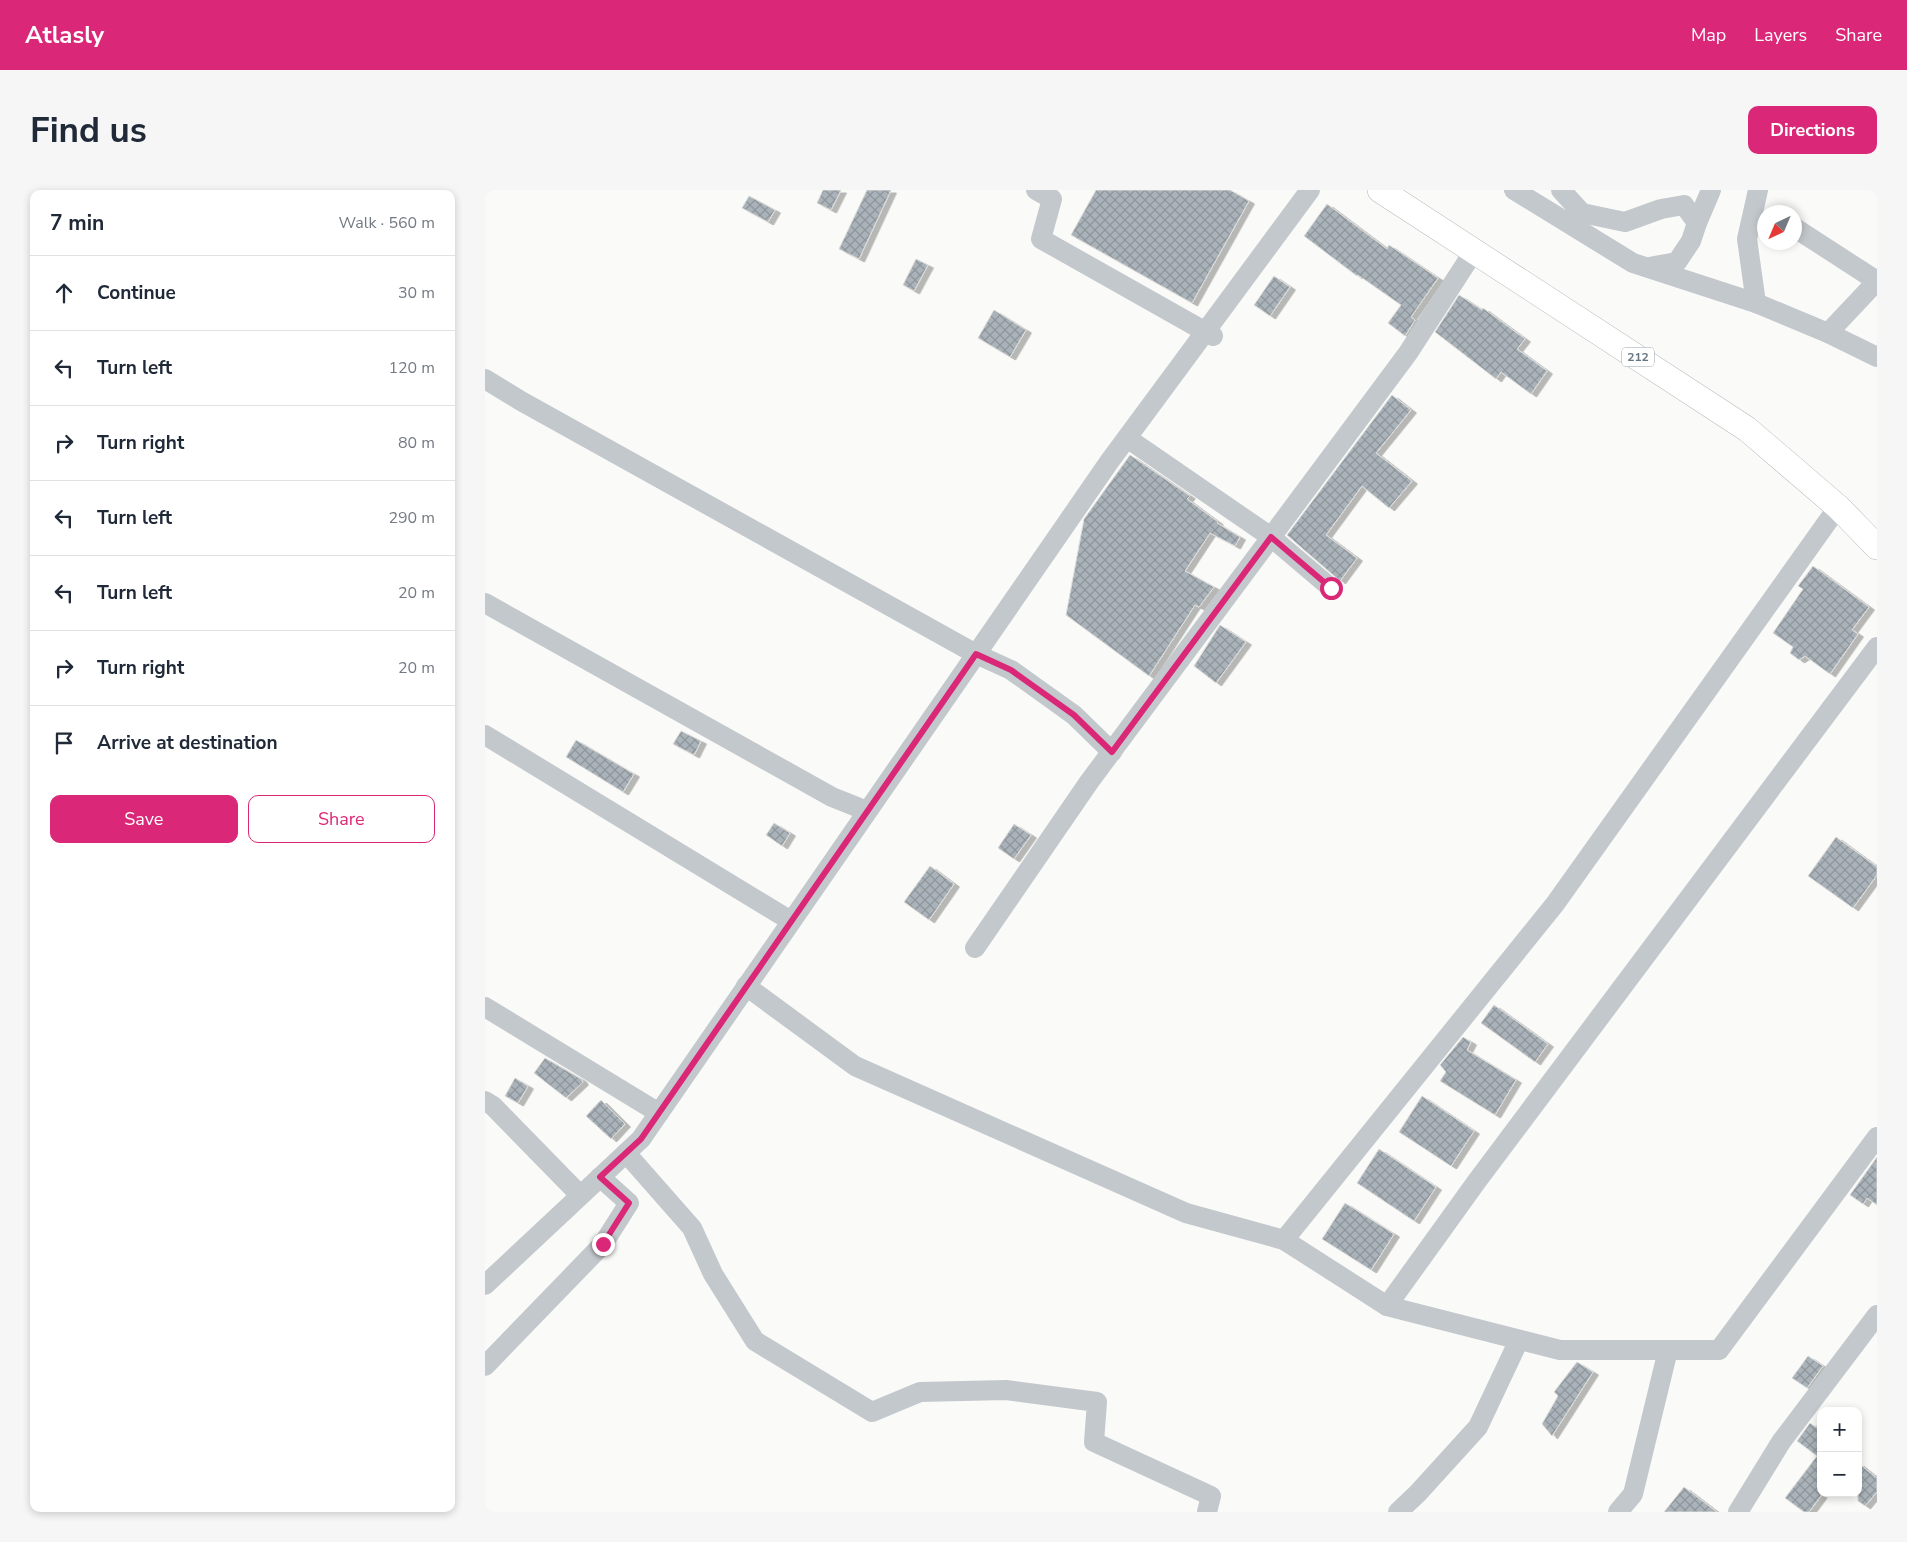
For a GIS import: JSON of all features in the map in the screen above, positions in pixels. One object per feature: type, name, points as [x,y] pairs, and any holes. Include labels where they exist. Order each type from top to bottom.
[{"type":"main road","name":"212","points":[[1380,190],[1747,428],[1838,506],[1877,548]]},
{"type":"street","points":[[485,1285],[641,1139],[1127,438],[1209,334],[1310,190]]},
{"type":"street","points":[[1514,190],[1633,262],[1756,303],[1828,333],[1877,357]]},
{"type":"street","points":[[1561,190],[1583,213],[1625,222],[1661,209],[1684,205],[1697,223]]},
{"type":"street","points":[[1648,268],[1677,262],[1691,241],[1711,190]]},
{"type":"street","points":[[1040,191],[1052,199],[1041,239],[1209,334]]},
{"type":"street","points":[[1756,303],[1747,239],[1761,202]]},
{"type":"street","points":[[1802,233],[1877,281],[1828,333]]},
{"type":"street","points":[[975,948],[1112,752],[1408,353],[1474,251]]},
{"type":"street","points":[[485,379],[521,402],[976,654],[1011,670],[1074,715],[1112,752]]},
{"type":"street","points":[[1127,438],[1271,537],[1331,588]]},
{"type":"street","points":[[1285,1240],[1555,904],[1838,506]]},
{"type":"street","points":[[485,603],[832,797],[867,811]]},
{"type":"street","points":[[1387,1306],[1483,1173],[1877,647]]},
{"type":"street","points":[[485,735],[791,921]]},
{"type":"street","points":[[746,986],[855,1066],[1186,1213],[1285,1240],[1387,1306],[1560,1350],[1719,1350],[1877,1138]]},
{"type":"street","points":[[485,1007],[659,1113]]},
{"type":"street","points":[[485,1101],[493,1106],[580,1195]]},
{"type":"street","points":[[626,1153],[692,1228],[713,1274],[755,1341],[872,1412],[920,1392],[1006,1390],[1097,1402],[1094,1442],[1211,1496],[1207,1512]]},
{"type":"street","points":[[485,1366],[603,1244],[629,1203],[600,1177]]},
{"type":"street","points":[[1738,1512],[1781,1442],[1877,1316]]},
{"type":"street","points":[[1398,1512],[1419,1493],[1478,1427],[1519,1340]]},
{"type":"street","points":[[1618,1512],[1633,1494],[1668,1350]]},
{"type":"building","points":[[823,190],[841,190],[831,210],[817,203]]},
{"type":"building","points":[[867,190],[891,190],[859,259],[839,249]]},
{"type":"building","points":[[1096,190],[1230,190],[1249,201],[1192,303],[1071,235]]},
{"type":"building","points":[[749,196],[775,210],[768,222],[742,208]]},
{"type":"building","points":[[1327,204],[1387,249],[1389,245],[1438,278],[1411,317],[1415,320],[1405,336],[1388,323],[1401,305],[1357,276],[1304,236]]},
{"type":"building","points":[[916,259],[928,265],[914,291],[903,285]]},
{"type":"building","points":[[1274,276],[1290,287],[1270,316],[1254,305]]},
{"type":"building","points":[[1459,295],[1482,310],[1483,308],[1525,339],[1517,349],[1547,371],[1531,394],[1501,372],[1496,379],[1435,332]]},
{"type":"building","points":[[994,310],[1026,330],[1010,357],[978,338]]},
{"type":"building","points":[[1392,395],[1411,410],[1376,453],[1412,481],[1389,508],[1362,486],[1326,535],[1357,558],[1340,581],[1287,535]]},
{"type":"building","points":[[1130,455],[1190,496],[1187,499],[1217,523],[1240,537],[1235,546],[1210,533],[1185,571],[1214,587],[1199,607],[1195,605],[1149,676],[1066,615],[1084,519]]},
{"type":"building","points":[[1813,566],[1869,607],[1852,630],[1858,634],[1830,674],[1805,656],[1799,660],[1790,653],[1793,647],[1773,633],[1803,589],[1798,586]]},
{"type":"building","points":[[1220,625],[1246,642],[1216,683],[1194,666]]},
{"type":"building","points":[[681,731],[701,741],[694,755],[673,744]]},
{"type":"building","points":[[576,740],[634,774],[623,792],[566,757]]},
{"type":"building","points":[[774,823],[790,833],[782,846],[766,835]]},
{"type":"building","points":[[1014,824],[1031,835],[1014,859],[998,848]]},
{"type":"building","points":[[1836,837],[1877,867],[1877,875],[1853,908],[1808,876]]},
{"type":"building","points":[[930,866],[954,884],[929,920],[904,902]]},
{"type":"building","points":[[1494,1005],[1548,1044],[1535,1062],[1481,1023]]},
{"type":"building","points":[[1463,1037],[1471,1042],[1467,1050],[1516,1080],[1495,1115],[1440,1081],[1446,1072],[1440,1065]]},
{"type":"building","points":[[545,1058],[583,1082],[566,1098],[534,1073]]},
{"type":"building","points":[[515,1078],[528,1086],[518,1103],[505,1096]]},
{"type":"building","points":[[1422,1096],[1474,1131],[1451,1166],[1399,1132]]},
{"type":"building","points":[[601,1100],[625,1124],[611,1139],[586,1116]]},
{"type":"building","points":[[1379,1149],[1436,1187],[1414,1221],[1357,1183]]},
{"type":"building","points":[[1877,1157],[1877,1205],[1867,1198],[1863,1204],[1850,1195]]},
{"type":"building","points":[[1345,1203],[1394,1234],[1371,1270],[1322,1239]]},
{"type":"building","points":[[1808,1356],[1823,1366],[1807,1388],[1792,1378]]},
{"type":"building","points":[[1577,1362],[1593,1372],[1552,1436],[1542,1424],[1558,1396],[1554,1392]]},
{"type":"building","points":[[1810,1423],[1817,1428],[1817,1456],[1797,1441]]},
{"type":"building","points":[[1817,1456],[1817,1497],[1820,1497],[1809,1512],[1804,1512],[1785,1498]]},
{"type":"building","points":[[1862,1466],[1877,1478],[1877,1492],[1865,1506],[1858,1501],[1858,1497],[1862,1497]]},
{"type":"building","points":[[1684,1487],[1717,1512],[1664,1512]]},
{"type":"route","points":[[603,1244],[629,1203],[600,1177],[641,1139],[976,654],[1011,670],[1074,715],[1112,752],[1271,537],[1331,588]]}]
